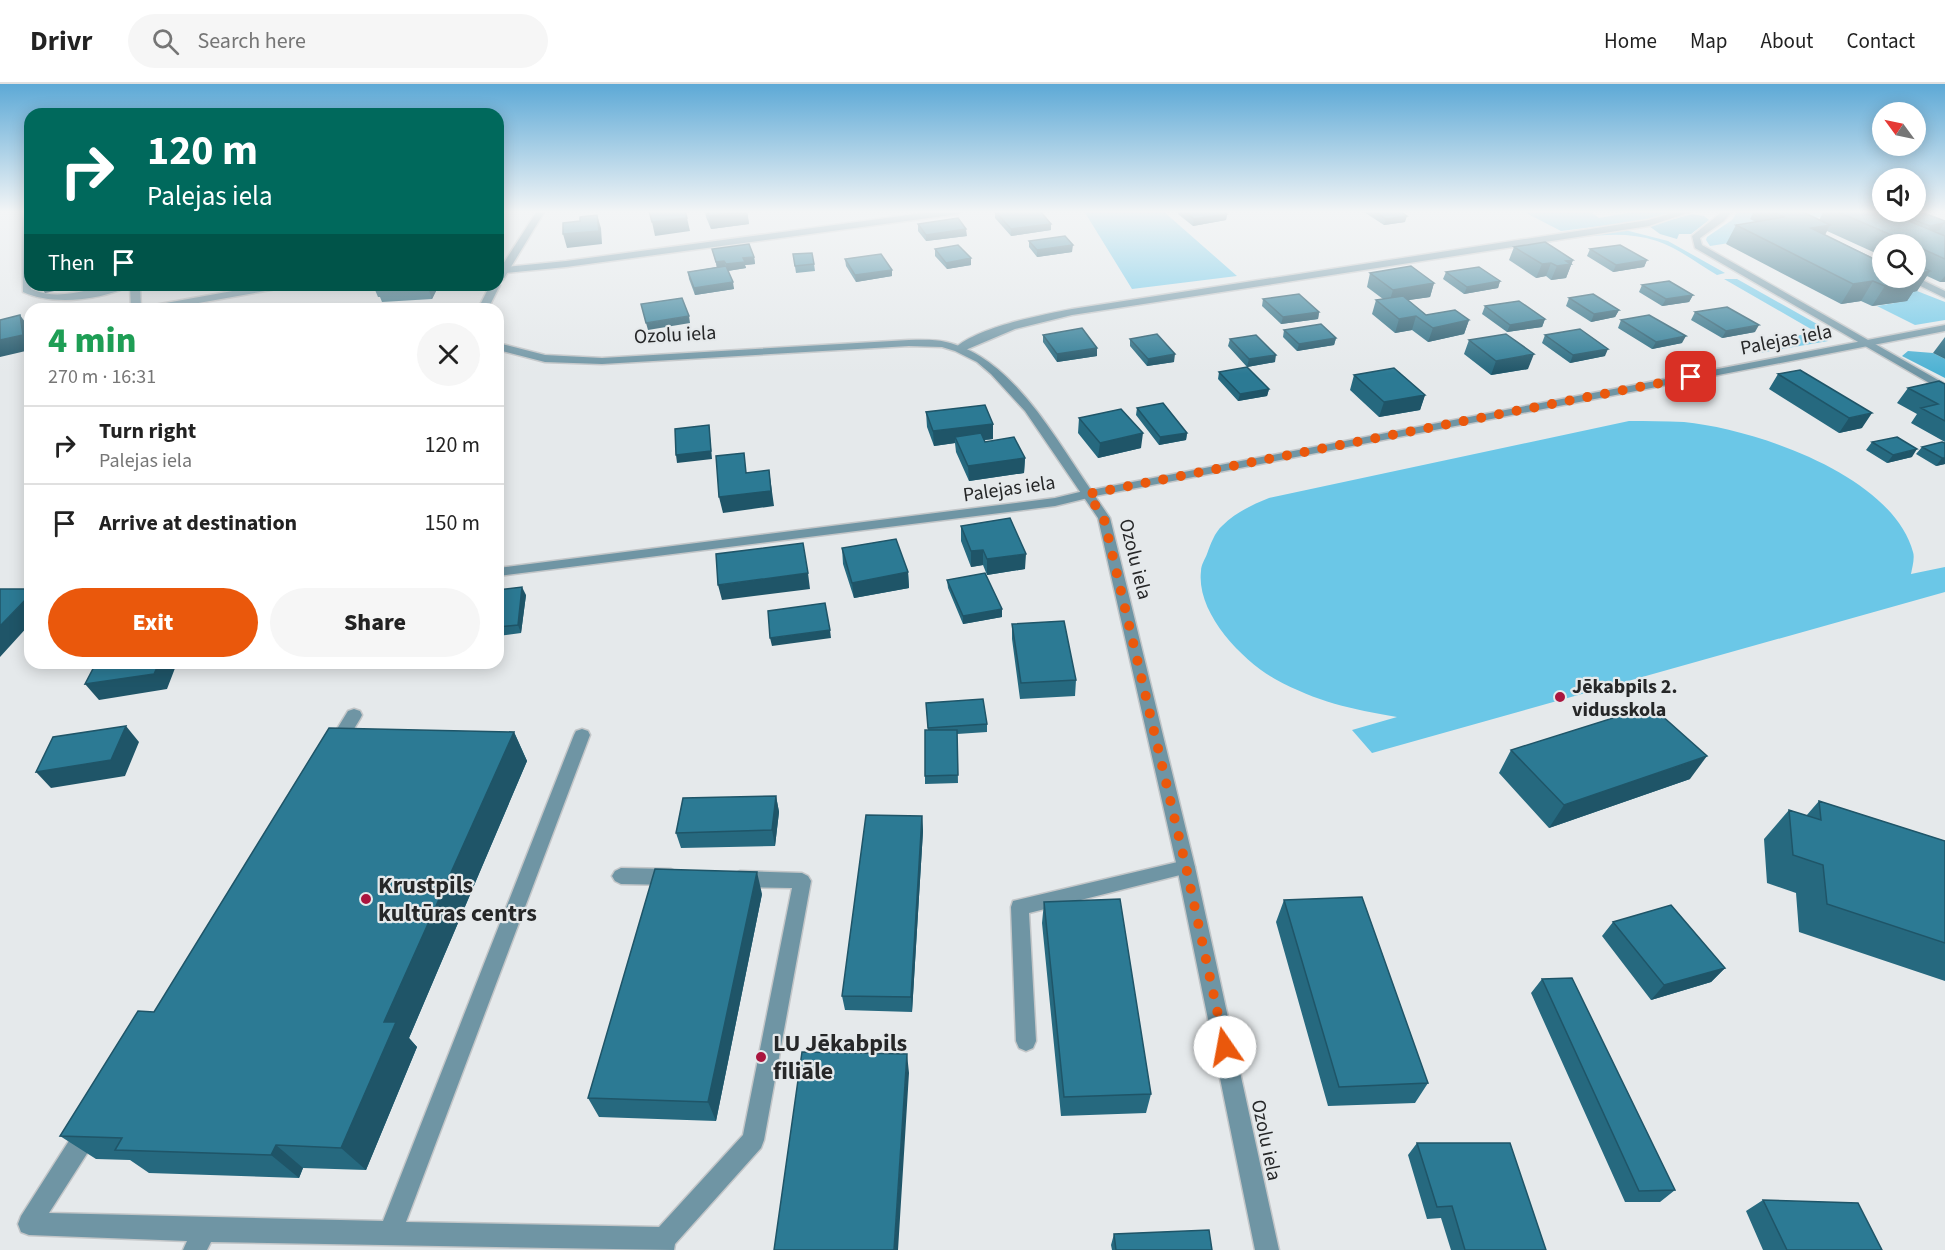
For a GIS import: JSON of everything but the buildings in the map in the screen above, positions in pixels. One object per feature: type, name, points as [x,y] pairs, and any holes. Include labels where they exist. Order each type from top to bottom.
[{"type":"street","points":[[505,270],[508,265]]},
{"type":"street","points":[[505,270],[552,265]]},
{"type":"street","points":[[959,349],[982,337],[1011,327],[1105,307],[1364,265]]},
{"type":"street","points":[[1732,265],[1820,315],[1863,344],[1945,389]]},
{"type":"street","points":[[1926,286],[1945,295]]},
{"type":"street","points":[[28,291],[37,297],[75,296],[98,291]]},
{"type":"street","points":[[182,303],[249,291]]},
{"type":"street","name":"Palejas iela","points":[[504,571],[1055,502],[1945,328]]},
{"type":"street","name":"Ozolu iela","points":[[504,348],[524,356],[600,360],[909,343],[943,344],[981,360],[1029,409],[1104,519],[1186,867],[1267,1250]]},
{"type":"street","points":[[323,765],[354,716]]},
{"type":"street","points":[[390,1233],[582,735]]},
{"type":"street","points":[[1026,1041],[1020,907],[1186,867]]},
{"type":"street","points":[[621,876],[688,878]]},
{"type":"street","points":[[100,1114],[30,1224],[200,1240],[390,1233],[663,1244],[753,1140],[802,881],[723,879]]},
{"type":"shaded area","points":[[1117,265],[1225,265],[1237,276],[1132,289]]},
{"type":"shaded area","points":[[1702,265],[1711,265],[1725,273],[1717,275]]},
{"type":"shaded area","points":[[1724,279],[1737,279],[1817,324],[1825,332],[1824,338],[1828,341],[1759,353],[1745,346],[1816,332]]},
{"type":"shaded area","points":[[1917,291],[1945,302],[1945,320],[1915,325],[1877,306],[1906,301],[1896,295]]},
{"type":"shaded area","points":[[1908,351],[1933,353],[1945,359],[1945,378],[1902,356]]},
{"type":"shaded area","points":[[1629,421],[1684,422],[1713,426],[1747,434],[1817,461],[1850,479],[1878,500],[1900,525],[1913,552],[1911,574],[1945,567],[1945,592],[1372,753],[1352,730],[1397,717],[1334,704],[1305,694],[1275,679],[1262,671],[1236,648],[1214,619],[1206,603],[1201,587],[1201,569],[1215,535],[1244,509],[1269,498]]},
{"type":"place","name":"Jēkabpils 2. vidusskola","points":[[1560,697]]},
{"type":"place","name":"Krustpils kultūras centrs","points":[[366,899]]},
{"type":"place","name":"LU Jēkabpils filiāle","points":[[761,1057]]},
{"type":"route","points":[[1225,1047],[1186,867],[1104,519],[1088,494],[1691,377]]}]
